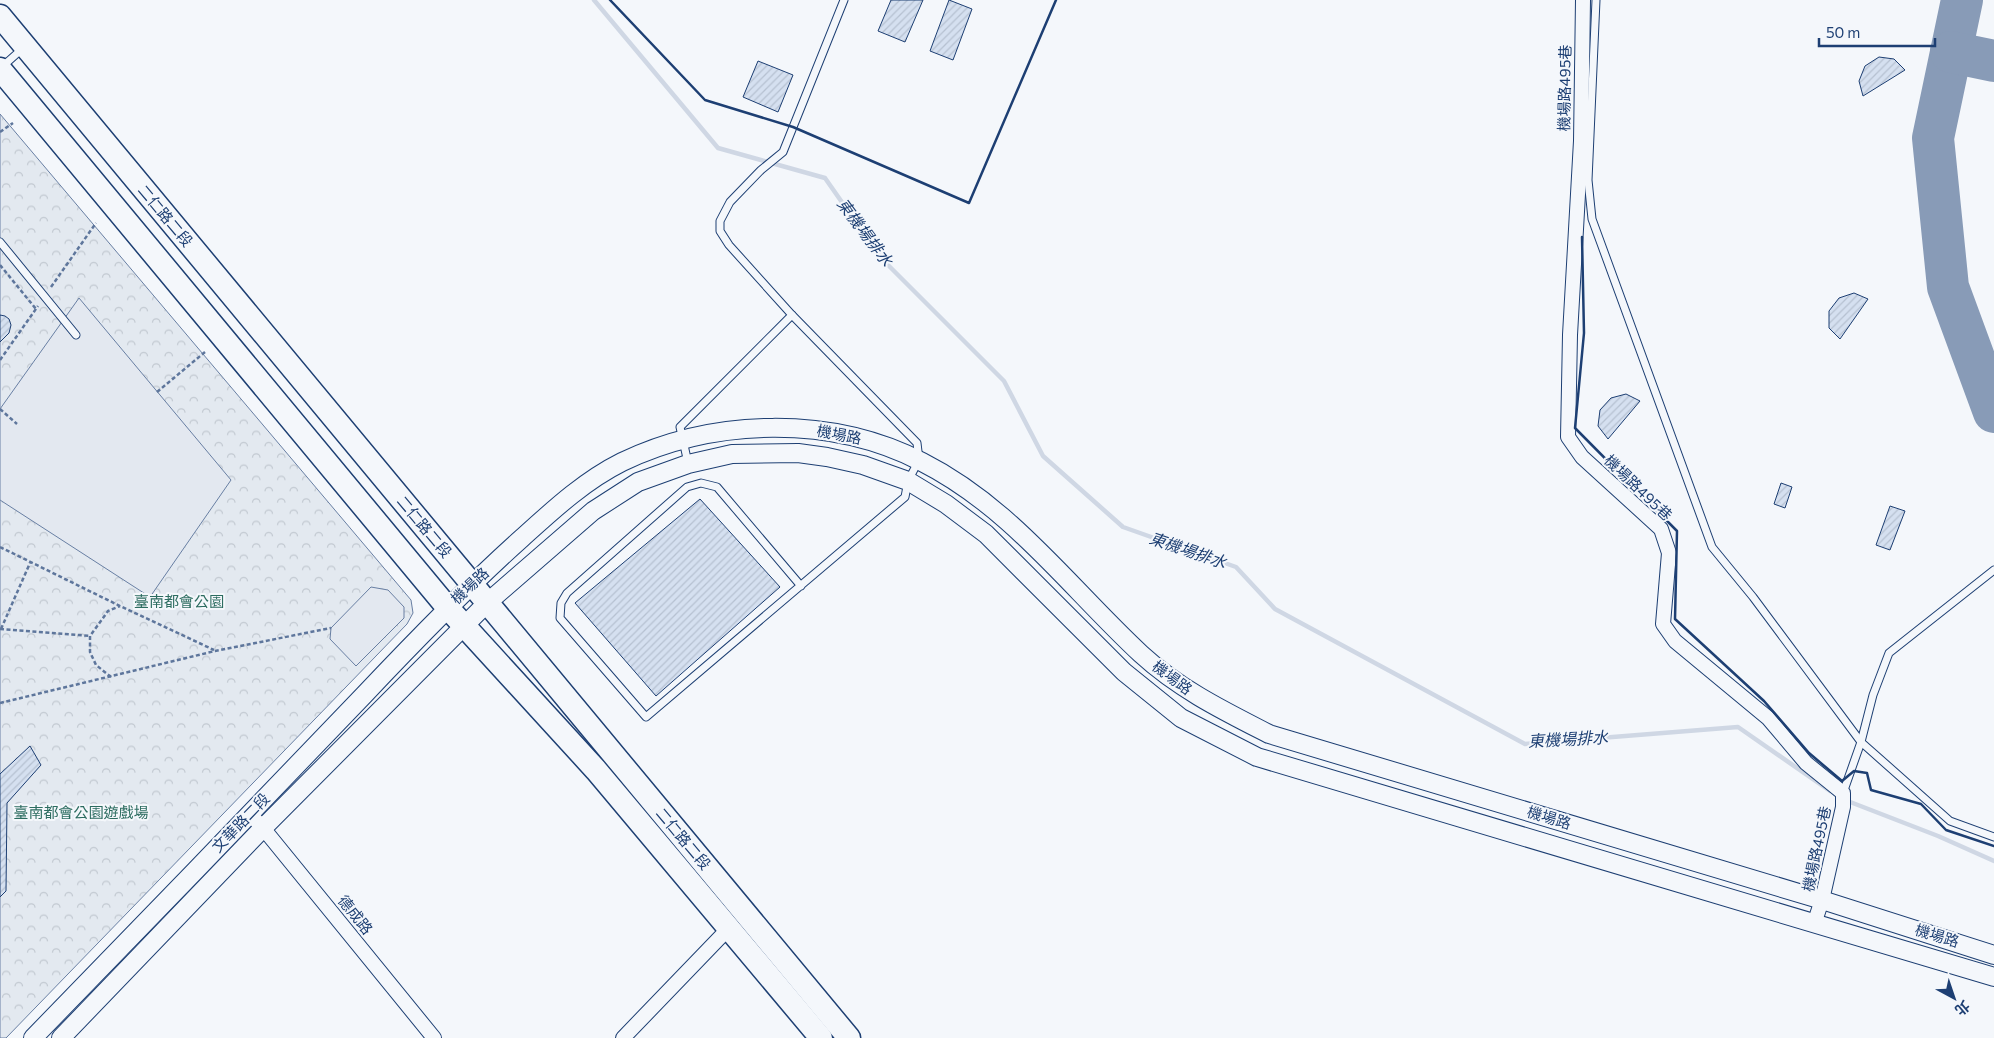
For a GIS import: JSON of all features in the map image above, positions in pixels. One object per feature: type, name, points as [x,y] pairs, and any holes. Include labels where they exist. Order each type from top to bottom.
[{"type":"main road","name":"二仁路二段","points":[[0,16],[849,1038]]},
{"type":"main road","name":"二仁路二段","points":[[0,69],[447,607],[596,770],[820,1038]]},
{"type":"street","name":"機場路495巷","points":[[1583,0],[1581,140],[1570,335],[1568,437],[1582,457],[1661,529],[1669,553],[1663,624],[1675,641],[1768,718],[1806,763],[1843,800],[1822,900],[1814,924]]},
{"type":"street","name":"機場路","points":[[447,607],[573,493],[622,462],[681,440],[739,428],[793,428],[839,433],[882,445],[918,460],[959,482],[1004,517],[1144,657],[1199,699],[1269,734],[1822,900],[1994,955]]},
{"type":"street","name":"機場路","points":[[464,626],[487,603],[593,510],[638,482],[688,464],[732,454],[798,453],[862,465],[908,481],[946,504],[986,534],[1124,672],[1182,718],[1257,757],[1994,977]]},
{"type":"street","name":"文華路二段","points":[[33,1038],[447,607]]},
{"type":"street","name":"文華路二段","points":[[61,1038],[263,828],[464,626]]},
{"type":"street","name":"德成路","points":[[250,814],[434,1038]]},
{"type":"street","points":[[623,1038],[729,928]]},
{"type":"lane","points":[[801,586],[717,487],[700,483],[688,487],[568,593],[561,603],[560,618],[646,717],[801,586],[906,497],[908,481],[918,460],[917,444],[792,315],[729,246],[720,231],[720,221],[730,202],[761,170],[782,152],[844,0]]},
{"type":"lane","points":[[1596,0],[1588,180],[1592,220],[1712,547],[1753,597],[1861,742],[1950,821],[1994,837]]},
{"type":"lane","points":[[0,69],[25,47]]},
{"type":"lane","points":[[0,242],[76,335]]},
{"type":"lane","points":[[688,464],[681,440],[680,427],[792,315]]},
{"type":"lane","points":[[1843,800],[1873,695],[1889,653],[1994,570]]},
{"type":"path","points":[[0,132],[13,123]]},
{"type":"path","points":[[0,265],[36,309]]},
{"type":"path","points":[[157,392],[205,352]]},
{"type":"path","points":[[0,409],[17,424]]},
{"type":"path","points":[[0,547],[215,650]]},
{"type":"path","points":[[30,563],[0,630],[90,636]]},
{"type":"path","points":[[111,677],[96,664],[90,652],[90,636],[108,611],[120,606]]},
{"type":"path","points":[[0,703],[215,650],[331,628]]},
{"type":"green space","name":"臺南都會公園","points":[[0,114],[411,600],[413,613],[407,624],[6,1038],[0,1038]]},
{"type":"shaded area","points":[[79,298],[231,480],[150,597],[0,500],[0,409]]},
{"type":"shaded area","points":[[371,587],[388,590],[404,607],[404,618],[356,666],[330,639],[331,628]]},
{"type":"building","points":[[891,0],[923,0],[905,42],[878,31]]},
{"type":"building","points":[[949,0],[972,9],[953,60],[930,51]]},
{"type":"building","points":[[1879,57],[1894,59],[1905,70],[1863,96],[1859,81],[1865,66]]},
{"type":"building","points":[[758,61],[793,75],[778,112],[743,97]]},
{"type":"building","points":[[1854,293],[1868,299],[1840,339],[1829,328],[1829,311],[1839,298]]},
{"type":"building","points":[[0,315],[9,319],[11,325],[9,333],[0,342]]},
{"type":"building","points":[[1626,394],[1640,401],[1608,439],[1598,426],[1600,410],[1611,398]]},
{"type":"building","points":[[1781,483],[1792,487],[1785,508],[1774,504]]},
{"type":"building","points":[[700,499],[780,587],[656,696],[575,603]]},
{"type":"building","points":[[1890,506],[1905,511],[1890,550],[1876,545]]},
{"type":"building","points":[[30,746],[41,765],[7,803],[6,891],[0,897],[0,774]]},
{"type":"waterway","name":"東機場排水","points":[[594,0],[718,148],[825,178],[881,258],[1004,381],[1043,456],[1123,527],[1236,567],[1275,609],[1525,744],[1738,727],[1830,791]]},
{"type":"waterway","name":"東機場排水","points":[[1845,800],[1938,836],[1994,861]]},
{"type":"taxiway","points":[[1962,0],[1933,138],[1948,287],[1994,412]]},
{"type":"taxiway","points":[[1951,52],[1994,61]]},
{"type":"wall","points":[[610,0],[705,100],[793,127],[969,203],[1056,0]]},
{"type":"wall","points":[[1582,237],[1584,333],[1575,428],[1677,531],[1675,619],[1764,701],[1809,753],[1842,781],[1854,771],[1867,773],[1871,790],[1921,804],[1946,830],[1994,846]]},
{"type":"park label","name":"臺南都會公園遊戲場","points":[[81,813]]}]
